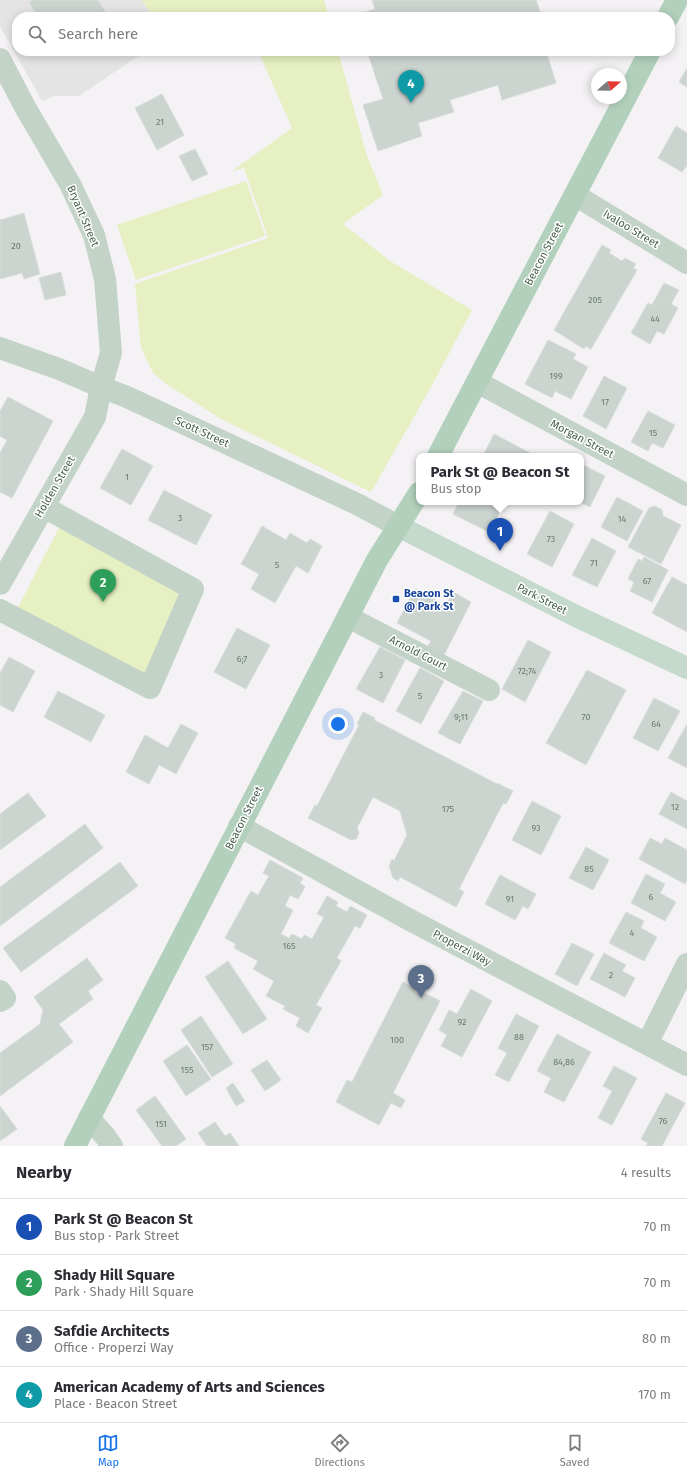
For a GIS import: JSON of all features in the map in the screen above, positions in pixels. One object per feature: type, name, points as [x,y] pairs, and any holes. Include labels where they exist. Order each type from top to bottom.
[{"type":"main road","points":[[671,12],[677,0]]},
{"type":"main road","name":"Beacon Street","points":[[440,453],[647,56]]},
{"type":"main road","name":"Beacon Street","points":[[75,1146],[377,560],[416,498]]},
{"type":"street","name":"Bryant Street","points":[[0,60],[25,107],[70,184],[94,235],[105,279],[112,353],[101,387]]},
{"type":"street","name":"Ivaloo Street","points":[[575,195],[687,263]]},
{"type":"street","name":"Scott Street","points":[[0,348],[59,369],[127,397],[357,504],[398,526]]},
{"type":"street","name":"Morgan Street","points":[[477,382],[687,495]]},
{"type":"street","name":"Holden Street","points":[[0,584],[95,418],[101,387]]},
{"type":"street","points":[[0,610],[150,688],[194,589],[44,507]]},
{"type":"street","name":"Park Street","points":[[398,526],[578,618],[687,668]]},
{"type":"street","name":"Arnold Court","points":[[348,616],[489,690]]},
{"type":"street","name":"Properzi Way","points":[[240,826],[410,920],[687,1065]]},
{"type":"street","points":[[646,1044],[687,964]]},
{"type":"street","points":[[0,991],[5,998],[0,1001]]},
{"type":"street","points":[[89,1118],[106,1136],[112,1146]]},
{"type":"shaded area","points":[[0,0],[142,0],[150,12],[12,12],[12,47],[0,26]]},
{"type":"shaded area","points":[[17,56],[139,56],[79,96],[55,96],[42,101]]},
{"type":"green space","points":[[142,0],[324,0],[328,12],[150,12]]},
{"type":"green space","points":[[260,56],[339,56],[367,156],[383,195],[343,224],[390,261],[472,310],[430,389],[371,492],[219,418],[169,386],[153,373],[141,348],[135,284],[268,238],[244,168],[232,171],[292,128]]},
{"type":"green space","points":[[246,181],[265,236],[136,280],[117,225]]},
{"type":"green space","points":[[61,524],[191,591],[145,680],[15,613]]},
{"type":"building","points":[[33,0],[98,0],[106,12],[35,12],[29,2]]},
{"type":"building","points":[[372,0],[536,0],[540,12],[366,12],[375,9]]},
{"type":"building","points":[[369,56],[548,56],[556,83],[502,100],[498,85],[450,100],[454,112],[418,123],[422,136],[378,151],[363,105],[383,99]]},
{"type":"building","points":[[687,68],[687,87],[679,82]]},
{"type":"building","points":[[162,94],[184,135],[157,150],[135,108]]},
{"type":"building","points":[[676,126],[687,133],[687,165],[682,172],[658,158]]},
{"type":"building","points":[[195,149],[208,174],[192,181],[179,156]]},
{"type":"building","points":[[24,213],[40,274],[24,279],[22,273],[0,279],[0,220]]},
{"type":"building","points":[[602,245],[611,250],[609,253],[622,261],[625,258],[636,264],[633,268],[637,270],[591,349],[585,346],[584,349],[554,330]]},
{"type":"building","points":[[61,272],[66,295],[45,300],[39,278]]},
{"type":"building","points":[[664,283],[679,290],[671,304],[678,308],[664,334],[657,331],[650,344],[631,333],[648,303],[652,305]]},
{"type":"building","points":[[548,340],[576,354],[573,359],[588,367],[571,399],[555,391],[552,398],[525,384]]},
{"type":"building","points":[[604,376],[627,388],[606,429],[583,416]]},
{"type":"building","points":[[8,397],[53,421],[12,498],[0,492],[0,453],[7,440],[0,436],[0,411]]},
{"type":"building","points":[[648,411],[675,425],[663,448],[652,443],[648,451],[631,442]]},
{"type":"building","points":[[494,434],[530,453],[484,453]]},
{"type":"building","points":[[122,449],[153,466],[131,505],[100,488]]},
{"type":"building","points":[[584,466],[605,476],[590,507],[584,504]]},
{"type":"building","points":[[164,490],[212,515],[196,545],[148,520]]},
{"type":"building","points":[[617,497],[643,511],[627,541],[601,527]]},
{"type":"building","points":[[458,505],[503,505],[489,532],[453,514]]},
{"type":"building","points":[[655,506],[662,510],[663,516],[681,525],[661,564],[628,547],[649,508]]},
{"type":"building","points":[[550,511],[574,524],[552,567],[527,554]]},
{"type":"building","points":[[262,526],[286,540],[290,533],[307,543],[310,539],[322,546],[308,573],[296,566],[275,603],[251,589],[259,574],[241,564]]},
{"type":"building","points":[[592,538],[616,551],[597,587],[572,575]]},
{"type":"building","points":[[644,557],[668,570],[652,602],[630,591],[634,582],[628,579],[638,559],[642,561]]},
{"type":"building","points":[[672,577],[687,585],[687,632],[652,613]]},
{"type":"building","points":[[415,589],[446,606],[453,592],[471,602],[443,657],[427,648],[431,641],[397,623]]},
{"type":"building","points":[[237,628],[270,645],[246,689],[214,672]]},
{"type":"building","points":[[528,640],[551,652],[525,702],[502,689]]},
{"type":"building","points":[[380,647],[405,660],[383,703],[356,689]]},
{"type":"building","points":[[9,657],[35,671],[13,712],[0,705],[0,673]]},
{"type":"building","points":[[420,668],[444,681],[421,724],[396,711]]},
{"type":"building","points":[[587,670],[626,690],[586,765],[546,743]]},
{"type":"building","points":[[58,691],[105,715],[91,742],[44,717]]},
{"type":"building","points":[[463,691],[483,701],[460,744],[438,733]]},
{"type":"building","points":[[654,698],[680,711],[658,751],[633,738]]},
{"type":"building","points":[[363,712],[375,718],[374,720],[513,791],[506,804],[503,803],[459,889],[464,892],[456,907],[400,877],[398,881],[393,878],[389,866],[392,859],[394,861],[407,835],[400,811],[373,797],[357,828],[359,833],[356,839],[351,840],[308,818],[315,805],[317,806],[359,725],[357,724]]},
{"type":"building","points":[[181,724],[198,733],[176,774],[159,765],[149,784],[126,772],[145,735],[168,748]]},
{"type":"building","points":[[687,724],[687,768],[668,758]]},
{"type":"building","points":[[671,792],[687,801],[687,829],[659,814]]},
{"type":"building","points":[[28,793],[46,816],[0,850],[0,814]]},
{"type":"building","points":[[532,801],[561,816],[541,855],[512,840]]},
{"type":"building","points":[[85,824],[103,848],[0,926],[0,887]]},
{"type":"building","points":[[650,838],[662,844],[665,838],[687,850],[687,880],[685,884],[639,859]]},
{"type":"building","points":[[586,847],[609,860],[593,890],[569,878]]},
{"type":"building","points":[[270,860],[303,878],[300,883],[305,887],[298,899],[290,895],[285,906],[293,910],[281,934],[289,938],[292,934],[302,939],[304,935],[312,939],[324,917],[317,914],[327,896],[338,902],[336,906],[347,912],[350,906],[367,915],[360,928],[355,926],[337,958],[341,961],[316,1005],[322,1008],[308,1033],[296,1026],[300,1018],[283,1009],[285,1006],[266,996],[274,981],[253,969],[258,961],[234,948],[236,944],[225,938],[251,891],[258,895],[269,876],[263,873]]},
{"type":"building","points":[[120,862],[138,886],[21,972],[3,948]]},
{"type":"building","points":[[646,874],[665,884],[660,893],[676,902],[665,921],[631,903]]},
{"type":"building","points":[[500,875],[536,894],[528,909],[523,906],[515,920],[485,904]]},
{"type":"building","points":[[626,912],[644,921],[641,928],[657,937],[644,961],[609,943]]},
{"type":"building","points":[[572,943],[594,954],[577,986],[555,974]]},
{"type":"building","points":[[604,953],[626,965],[622,971],[635,978],[625,997],[590,979]]},
{"type":"building","points":[[87,958],[103,980],[88,991],[93,999],[59,1024],[73,1042],[0,1096],[0,1053],[40,1024],[43,1010],[34,997]]},
{"type":"building","points":[[228,961],[267,1019],[243,1034],[205,977]]},
{"type":"building","points":[[403,982],[440,1001],[393,1093],[405,1100],[401,1108],[391,1103],[379,1125],[336,1102],[347,1080],[352,1082]]},
{"type":"building","points":[[471,989],[492,1001],[462,1057],[441,1046],[447,1035],[439,1030],[449,1010],[457,1014]]},
{"type":"building","points":[[516,1014],[539,1026],[509,1082],[495,1075],[507,1053],[498,1048]]},
{"type":"building","points":[[201,1016],[233,1064],[212,1077],[181,1030]]},
{"type":"building","points":[[557,1034],[591,1052],[564,1102],[544,1092],[551,1078],[537,1071]]},
{"type":"building","points":[[187,1045],[211,1079],[186,1096],[163,1061]]},
{"type":"building","points":[[267,1060],[281,1080],[265,1091],[251,1070]]},
{"type":"building","points":[[614,1066],[637,1078],[612,1125],[598,1118],[612,1091],[603,1086]]},
{"type":"building","points":[[233,1083],[245,1101],[236,1106],[226,1088]]},
{"type":"building","points":[[666,1093],[685,1103],[662,1146],[646,1146],[648,1143],[641,1139]]},
{"type":"building","points":[[155,1096],[186,1139],[176,1146],[162,1146],[136,1110]]},
{"type":"building","points":[[0,1106],[17,1129],[0,1141]]},
{"type":"building","points":[[215,1122],[225,1136],[230,1133],[239,1146],[207,1146],[198,1133]]},
{"type":"place","name":"American Academy of Arts and Sciences","points":[[411,103]]},
{"type":"place","name":"Park St @ Beacon St","points":[[500,551]]},
{"type":"place","name":"Beacon St @ Park St","points":[[396,599]]},
{"type":"place","name":"Shady Hill Square","points":[[103,602]]},
{"type":"place","name":"Safdie Architects","points":[[421,998]]}]
